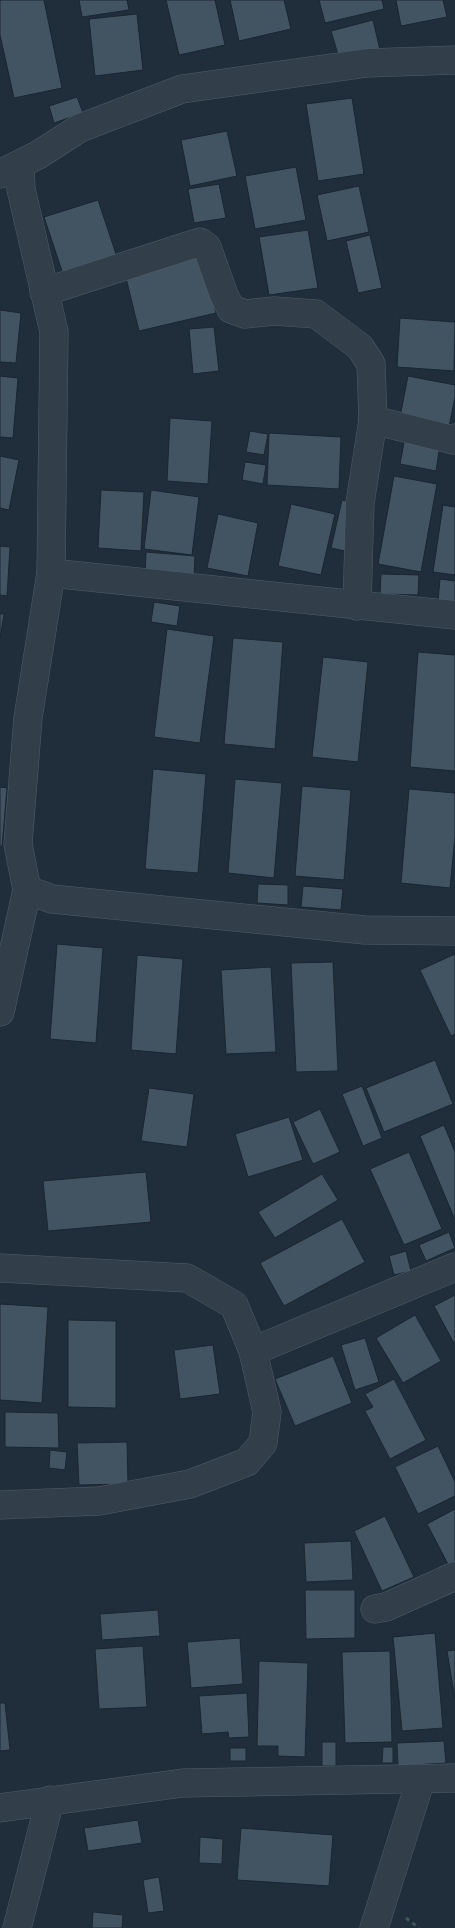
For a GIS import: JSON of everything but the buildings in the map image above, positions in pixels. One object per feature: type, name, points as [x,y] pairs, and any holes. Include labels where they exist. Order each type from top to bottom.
[{"type":"street","points":[[0,1012],[27,890],[18,844],[28,718],[51,573],[54,332],[21,189],[10,169],[80,128],[182,89],[367,63],[455,60]]},
{"type":"street","points":[[44,292],[200,242],[207,247],[231,309],[245,314],[274,311],[316,314],[360,347],[371,364],[373,420],[360,503],[357,606]]},
{"type":"street","points":[[373,420],[453,440],[455,438]]},
{"type":"street","points":[[51,573],[455,615]]},
{"type":"street","points":[[27,890],[52,899],[365,930],[455,931]]},
{"type":"street","points":[[253,1351],[455,1267]]},
{"type":"street","points":[[0,1268],[187,1278],[234,1305],[253,1351],[267,1412],[263,1442],[247,1462],[190,1484],[99,1502],[0,1505]]},
{"type":"street","points":[[375,1609],[386,1607],[455,1576]]},
{"type":"street","points":[[0,1808],[183,1783],[455,1778]]},
{"type":"street","points":[[374,1928],[421,1779]]},
{"type":"street","points":[[17,1928],[50,1800]]}]
